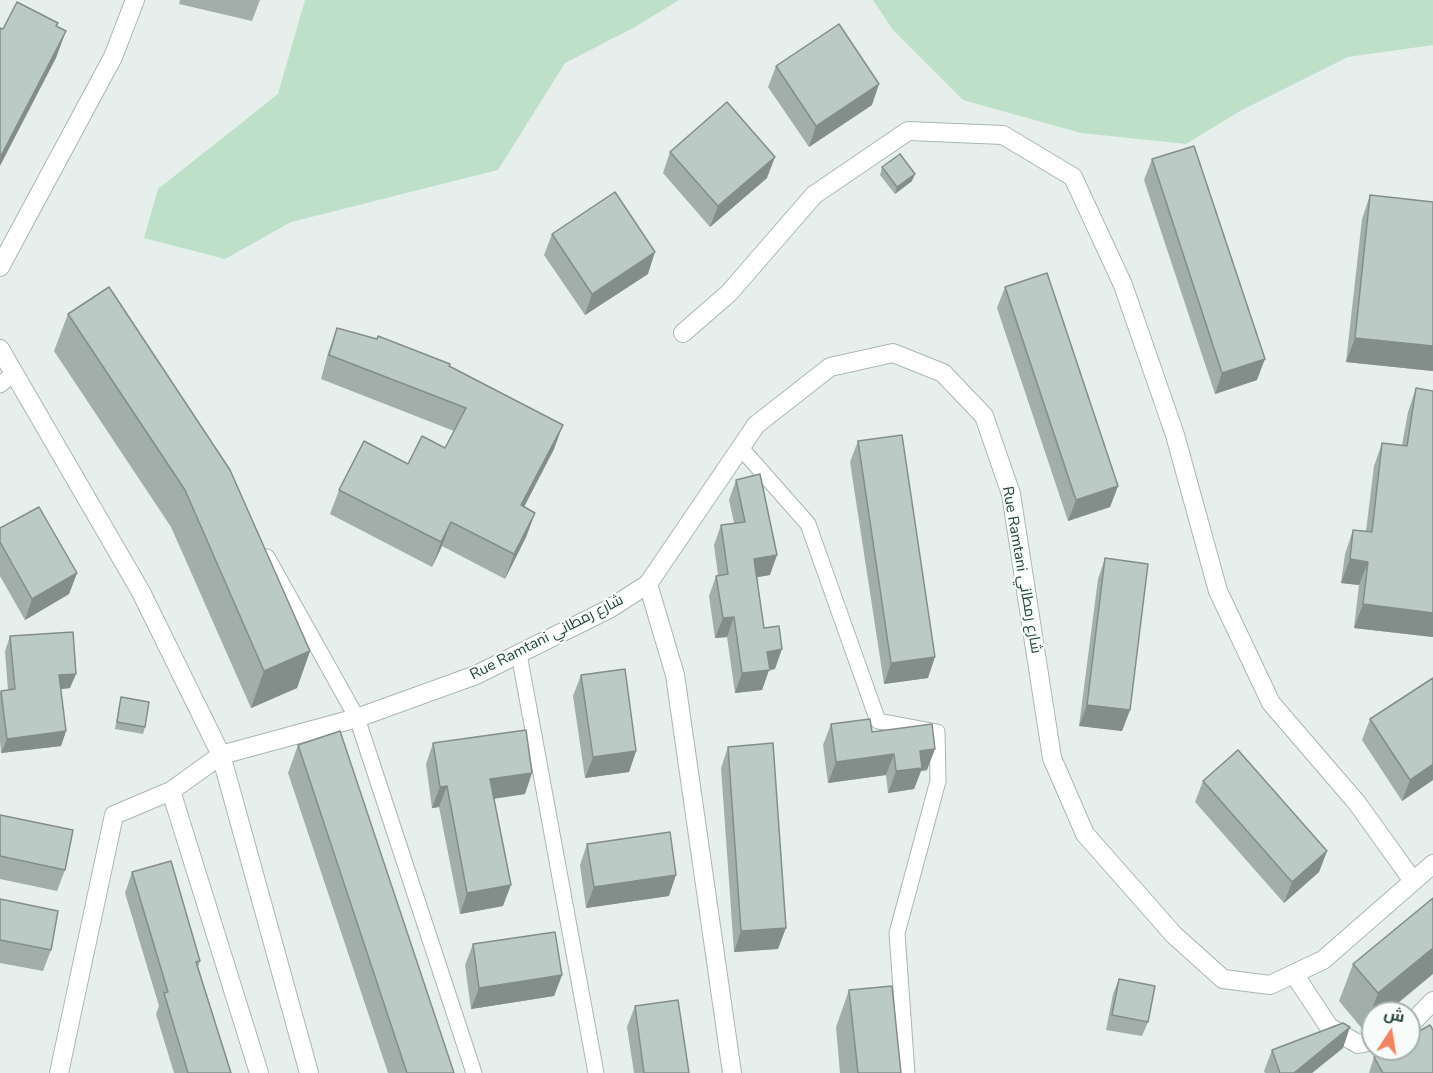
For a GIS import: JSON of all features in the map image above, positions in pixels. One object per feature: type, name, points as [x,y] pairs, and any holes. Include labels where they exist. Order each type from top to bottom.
[{"type":"street","points":[[0,267],[113,57],[135,0]]},
{"type":"street","points":[[683,333],[729,293],[814,195],[908,131],[1003,135],[1073,177],[1123,285],[1175,435],[1218,591],[1271,703],[1357,804],[1413,881]]},
{"type":"street","points":[[0,349],[7,379],[141,592],[221,755],[309,1073]]},
{"type":"street","name":"Rue Ramtani شارع رمطاني","points":[[221,755],[357,718],[476,675],[609,609],[648,584],[756,425],[830,368],[893,353],[943,373],[984,416],[1011,494],[1052,758],[1085,834],[1174,935],[1223,979],[1270,985],[1323,960],[1433,864]]},
{"type":"street","points":[[648,584],[675,675],[732,1073]]},
{"type":"street","points":[[59,1073],[114,815],[171,791],[221,755]]},
{"type":"street","points":[[171,791],[259,1073]]},
{"type":"street","points":[[1294,974],[1329,1027],[1358,1044],[1361,1043]]},
{"type":"street","points":[[1421,1014],[1433,1001]]},
{"type":"lane","points":[[740,447],[808,524],[878,721],[937,732],[938,781],[897,933],[907,1073]]},
{"type":"lane","points":[[262,548],[357,718],[474,1073]]},
{"type":"lane","points":[[519,654],[596,1073]]},
{"type":"green space","points":[[305,0],[679,0],[635,27],[565,63],[498,170],[291,222],[225,259],[144,238],[158,189],[278,94]]},
{"type":"green space","points":[[873,0],[1433,0],[1433,45],[1348,57],[1240,111],[1186,144],[1081,133],[963,100],[893,30]]},
{"type":"building","points":[[17,2],[58,23],[56,26],[66,31],[0,158],[0,28],[3,29]]},
{"type":"building","points":[[839,24],[879,84],[816,126],[776,66]]},
{"type":"building","points":[[727,102],[775,157],[718,206],[670,152]]},
{"type":"building","points":[[1194,146],[1265,359],[1222,373],[1152,159]]},
{"type":"building","points":[[900,154],[915,174],[897,187],[882,167]]},
{"type":"building","points":[[615,192],[655,252],[592,294],[552,234]]},
{"type":"building","points":[[1370,195],[1433,202],[1433,346],[1355,338]]},
{"type":"building","points":[[1047,273],[1118,486],[1076,500],[1005,287]]},
{"type":"building","points":[[109,287],[230,470],[310,651],[264,671],[185,490],[68,314]]},
{"type":"building","points":[[337,328],[377,339],[378,336],[450,364],[449,366],[563,425],[521,505],[535,513],[514,554],[451,522],[441,542],[339,490],[364,441],[408,464],[422,436],[445,448],[466,408],[329,355]]},
{"type":"building","points":[[1416,388],[1433,391],[1433,613],[1363,604],[1368,562],[1350,559],[1353,530],[1372,532],[1382,443],[1407,446]]},
{"type":"building","points":[[902,435],[935,657],[891,663],[858,441]]},
{"type":"building","points":[[760,474],[777,555],[754,559],[764,628],[779,626],[782,649],[767,652],[770,670],[742,673],[734,617],[723,618],[716,576],[728,574],[721,525],[745,522],[736,480]]},
{"type":"building","points":[[39,507],[77,573],[32,599],[0,542],[0,528]]},
{"type":"building","points":[[1105,558],[1148,564],[1130,710],[1087,705]]},
{"type":"building","points":[[73,632],[76,674],[59,675],[66,731],[7,739],[1,691],[15,689],[10,636]]},
{"type":"building","points":[[625,669],[636,751],[593,757],[581,675]]},
{"type":"building","points":[[1433,678],[1433,764],[1410,780],[1370,719]]},
{"type":"building","points":[[121,697],[149,702],[145,727],[117,722]]},
{"type":"building","points":[[870,719],[872,732],[932,724],[935,749],[920,751],[922,768],[896,771],[894,754],[836,762],[831,724]]},
{"type":"building","points":[[526,730],[532,773],[490,779],[511,885],[467,893],[447,786],[440,787],[433,743]]},
{"type":"building","points":[[340,731],[454,1073],[407,1073],[298,745]]},
{"type":"building","points":[[773,743],[786,928],[741,931],[728,747]]},
{"type":"building","points":[[1238,750],[1327,851],[1292,882],[1203,781]]},
{"type":"building","points":[[0,815],[73,830],[65,870],[0,856]]},
{"type":"building","points":[[670,832],[676,875],[594,887],[587,844]]},
{"type":"building","points":[[171,861],[200,961],[196,962],[231,1073],[188,1073],[164,993],[168,992],[132,872]]},
{"type":"building","points":[[1433,898],[1433,948],[1378,993],[1353,964]]},
{"type":"building","points":[[0,899],[58,911],[51,950],[0,940]]},
{"type":"building","points":[[555,932],[562,975],[479,988],[473,944]]},
{"type":"building","points":[[1119,979],[1155,986],[1148,1022],[1112,1015]]},
{"type":"building","points":[[892,986],[901,1073],[858,1073],[849,990]]},
{"type":"building","points":[[678,1000],[689,1073],[644,1073],[635,1006]]},
{"type":"building","points":[[1343,1023],[1350,1027],[1294,1073],[1280,1073],[1272,1050]]},
{"type":"building","points":[[1430,1025],[1433,1030],[1433,1073],[1383,1073],[1376,1061],[1421,1061],[1421,1030]]}]
